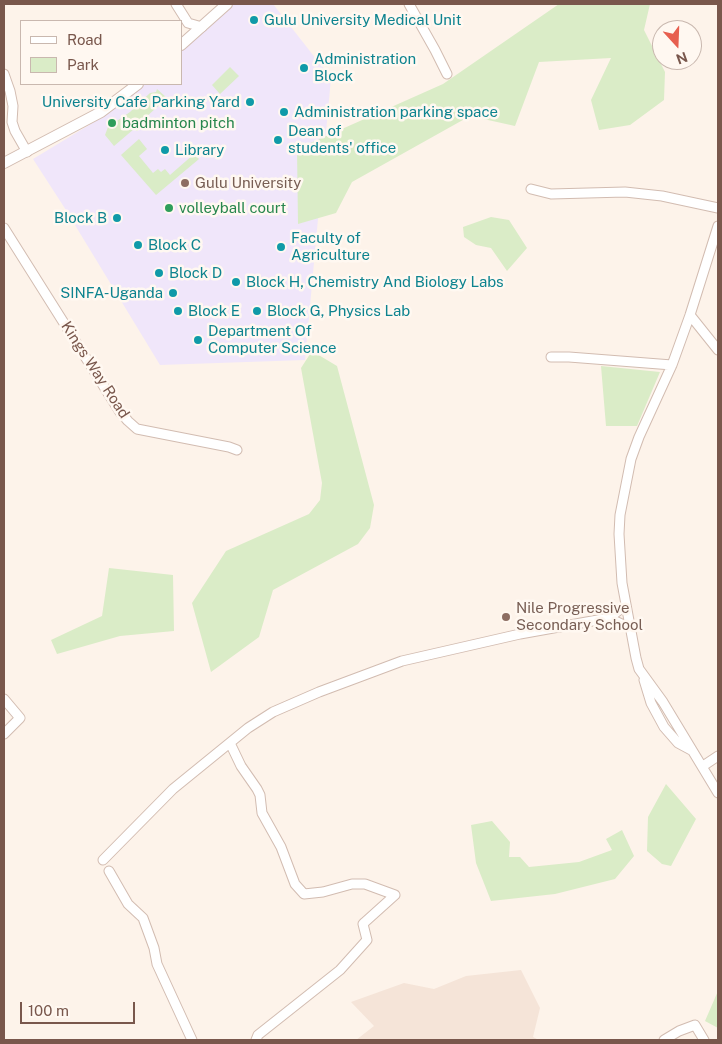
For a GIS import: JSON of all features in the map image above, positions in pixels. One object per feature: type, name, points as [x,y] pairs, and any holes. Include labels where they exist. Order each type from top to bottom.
[{"type":"street","points":[[176,4],[188,23],[202,27]]},
{"type":"street","points":[[182,44],[227,4]]},
{"type":"street","points":[[408,4],[447,74]]},
{"type":"street","points":[[4,74],[12,98],[12,122],[27,152]]},
{"type":"street","points":[[4,163],[101,112],[137,85]]},
{"type":"street","points":[[531,189],[551,194],[625,192],[662,196],[718,208]]},
{"type":"street","points":[[718,226],[690,315],[672,364],[631,459],[620,515],[619,534],[622,583],[630,628],[636,658],[651,703],[670,736],[691,750],[703,766],[718,793]]},
{"type":"street","name":"Kings Way Road","points":[[4,228],[128,422],[137,429],[237,450]]},
{"type":"street","points":[[690,315],[718,350]]},
{"type":"street","points":[[551,357],[672,364]]},
{"type":"street","points":[[103,860],[173,789],[248,728],[274,712],[319,692],[402,661],[520,634],[609,618],[626,605]]},
{"type":"street","points":[[609,618],[630,628]]},
{"type":"street","points":[[4,700],[20,718],[4,734]]},
{"type":"street","points":[[230,743],[241,766],[260,795],[262,813],[281,847],[295,884],[304,894],[317,893],[352,884],[365,884],[395,895],[363,924],[367,940],[340,970],[258,1035],[256,1040]]},
{"type":"street","points":[[703,766],[718,756]]},
{"type":"street","points":[[109,871],[128,904],[143,918],[154,948],[157,964],[192,1040]]},
{"type":"street","points":[[664,1040],[695,1025],[704,1040]]},
{"type":"shaded area","name":"Gulu University","points":[[233,4],[273,4],[331,78],[305,360],[160,365],[33,159],[109,113],[144,85],[182,85],[182,50]]},
{"type":"shaded area","points":[[521,970],[540,1008],[533,1037],[539,1040],[356,1040],[374,1026],[351,1002],[404,983],[434,989],[466,976]]},
{"type":"green space","points":[[559,4],[650,4],[644,30],[652,46],[652,70],[664,70],[665,72],[664,100],[630,125],[599,130],[591,100],[611,58],[539,62],[515,126],[470,116],[352,182],[336,213],[298,224],[297,149],[443,84]]},
{"type":"green space","points":[[230,67],[239,76],[220,94],[212,85]]},
{"type":"green space","points":[[157,89],[167,98],[145,118],[148,121],[137,131],[134,129],[114,146],[105,135],[108,127],[130,112],[150,93],[156,92]]},
{"type":"green space","points":[[139,139],[147,149],[139,156],[153,173],[158,169],[161,172],[165,169],[170,175],[194,154],[199,159],[156,195],[121,155]]},
{"type":"green space","points":[[491,217],[509,220],[527,248],[507,271],[491,248],[476,245],[464,237],[463,227]]},
{"type":"green space","points":[[312,351],[337,366],[374,505],[370,528],[358,544],[273,590],[259,637],[211,672],[192,603],[226,551],[309,514],[320,500],[322,483],[301,368]]},
{"type":"green space","points":[[601,366],[660,372],[637,426],[606,426]]},
{"type":"green space","points":[[109,568],[173,575],[174,631],[120,636],[57,654],[51,640],[102,616]]},
{"type":"green space","points":[[666,784],[696,819],[671,866],[662,864],[647,851],[648,817]]},
{"type":"green space","points":[[492,821],[510,842],[509,857],[520,857],[529,867],[579,862],[612,850],[606,839],[622,830],[634,856],[615,879],[555,894],[491,901],[476,863],[471,825]]},
{"type":"green space","points":[[718,991],[718,1028],[705,1021]]},
{"type":"place","name":"Gulu University Medical Unit","points":[[254,20]]},
{"type":"place","name":"Administration Block","points":[[304,68]]},
{"type":"place","name":"University Cafe Parking Yard","points":[[250,102]]},
{"type":"place","name":"Administration parking space","points":[[284,112]]},
{"type":"place","name":"badminton pitch","points":[[112,123]]},
{"type":"place","name":"Dean of students' office","points":[[278,140]]},
{"type":"place","name":"Library","points":[[165,150]]},
{"type":"place","name":"Gulu University","points":[[185,183]]},
{"type":"place","name":"volleyball court","points":[[169,208]]},
{"type":"place","name":"Block B","points":[[117,218]]},
{"type":"place","name":"Block C","points":[[138,245]]},
{"type":"place","name":"Faculty of Agriculture","points":[[281,247]]},
{"type":"place","name":"Block D","points":[[159,273]]},
{"type":"place","name":"Block H, Chemistry And Biology Labs","points":[[236,282]]},
{"type":"place","name":"SINFA-Uganda","points":[[173,293]]},
{"type":"place","name":"Block E","points":[[178,311]]},
{"type":"place","name":"Block G, Physics Lab","points":[[257,311]]},
{"type":"place","name":"Department Of Computer Science","points":[[198,340]]},
{"type":"place","name":"Nile Progressive Secondary School","points":[[506,617]]}]
